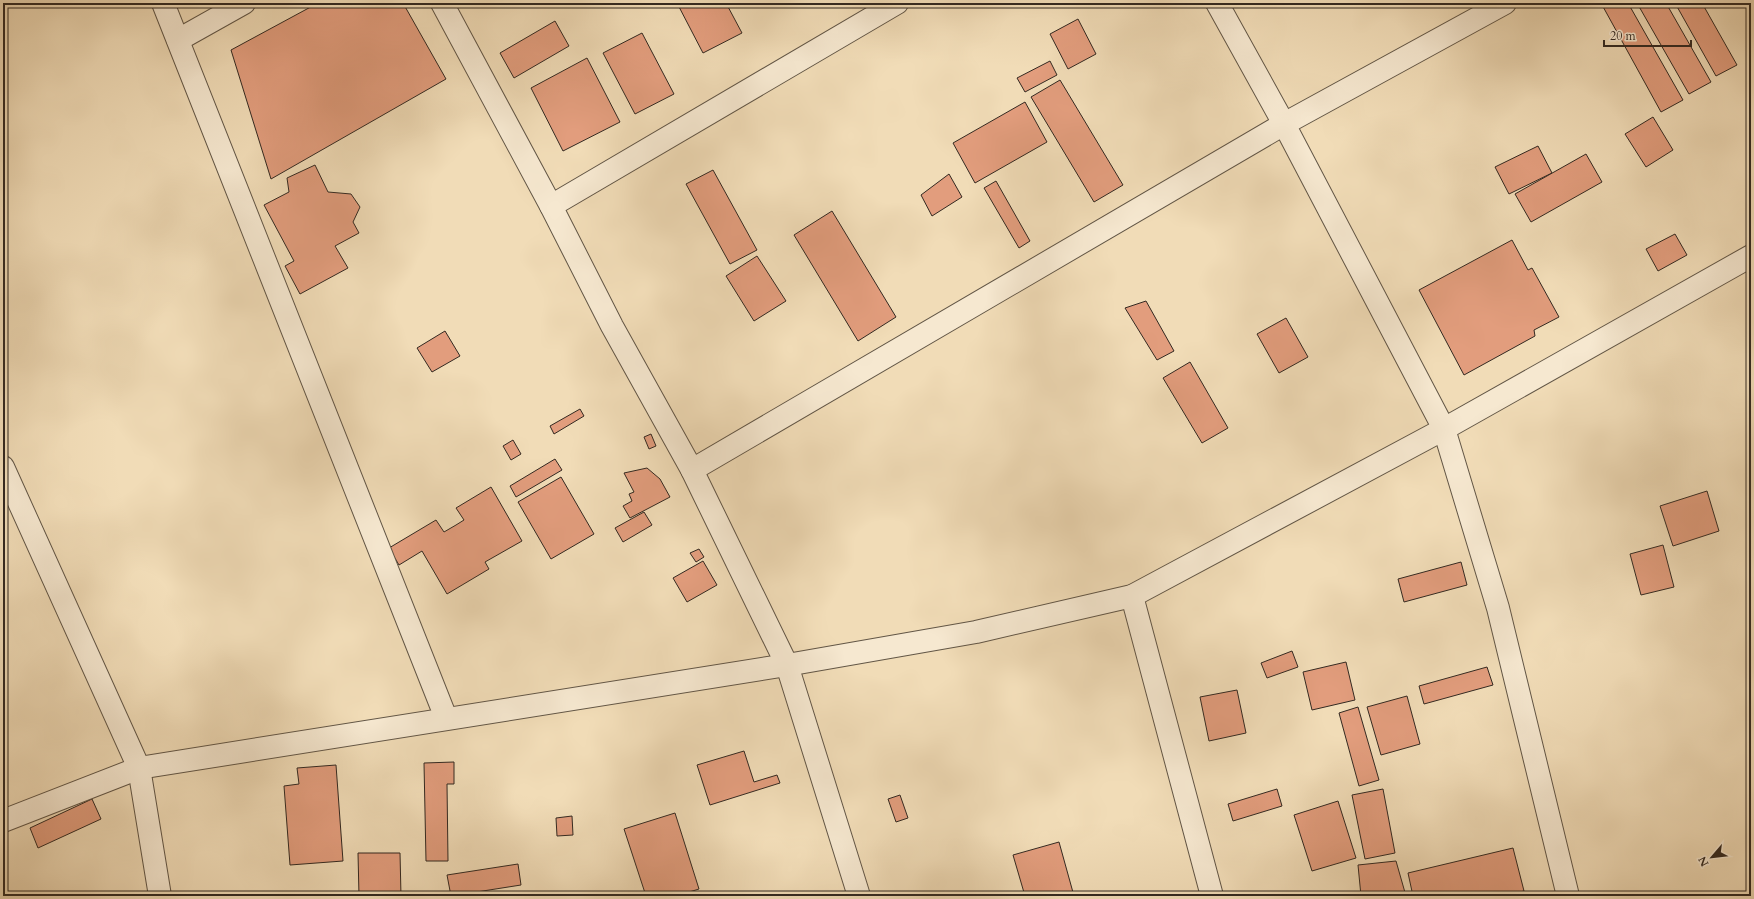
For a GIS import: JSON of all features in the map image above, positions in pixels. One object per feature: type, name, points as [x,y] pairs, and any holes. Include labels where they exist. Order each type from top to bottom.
[{"type":"street","points":[[163,3],[446,718]]},
{"type":"street","points":[[178,40],[244,3]]},
{"type":"street","points":[[442,3],[551,206],[612,326],[692,470],[787,665],[859,896]]},
{"type":"street","points":[[551,206],[897,3]]},
{"type":"street","points":[[1217,3],[1284,124],[1444,429],[1498,608],[1568,896]]},
{"type":"street","points":[[692,470],[1284,124],[1505,3]]},
{"type":"street","points":[[3,821],[139,768],[787,665],[976,632],[1132,596],[1444,429],[1751,256]]},
{"type":"street","points":[[3,467],[139,768],[160,896]]},
{"type":"street","points":[[1132,596],[1212,896]]},
{"type":"building","points":[[318,3],[403,3],[446,79],[271,179],[231,50]]},
{"type":"building","points":[[677,3],[726,3],[742,33],[703,53]]},
{"type":"building","points":[[1601,3],[1628,3],[1683,100],[1661,112]]},
{"type":"building","points":[[1637,3],[1666,3],[1711,82],[1689,94]]},
{"type":"building","points":[[1675,3],[1702,3],[1737,65],[1716,76]]},
{"type":"building","points":[[1078,19],[1096,54],[1068,69],[1050,34]]},
{"type":"building","points":[[555,21],[569,46],[514,78],[500,53]]},
{"type":"building","points":[[642,33],[674,94],[635,114],[603,53]]},
{"type":"building","points":[[587,58],[620,122],[563,151],[531,88]]},
{"type":"building","points":[[1050,61],[1057,75],[1025,92],[1017,78]]},
{"type":"building","points":[[1060,80],[1123,185],[1094,202],[1031,97]]},
{"type":"building","points":[[1025,102],[1047,142],[975,183],[953,143]]},
{"type":"building","points":[[1653,117],[1673,150],[1646,167],[1625,134]]},
{"type":"building","points":[[1538,146],[1552,173],[1509,194],[1495,167]]},
{"type":"building","points":[[1586,154],[1602,182],[1531,222],[1515,194]]},
{"type":"building","points":[[315,165],[328,192],[351,194],[360,207],[353,222],[359,233],[335,246],[348,268],[300,294],[285,266],[294,261],[264,205],[289,192],[287,178]]},
{"type":"building","points":[[713,170],[757,250],[730,264],[686,184]]},
{"type":"building","points":[[949,174],[962,197],[932,216],[921,195]]},
{"type":"building","points":[[996,181],[1030,241],[1019,248],[984,188]]},
{"type":"building","points":[[832,211],[896,317],[858,341],[794,235]]},
{"type":"building","points":[[1675,234],[1687,255],[1658,271],[1646,249]]},
{"type":"building","points":[[1512,240],[1528,270],[1532,268],[1559,317],[1534,330],[1535,336],[1464,375],[1419,290]]},
{"type":"building","points":[[757,256],[786,301],[754,321],[726,276]]},
{"type":"building","points":[[1146,301],[1174,351],[1157,360],[1125,308]]},
{"type":"building","points":[[1286,318],[1308,357],[1279,373],[1257,334]]},
{"type":"building","points":[[445,331],[460,356],[432,372],[417,348]]},
{"type":"building","points":[[1190,362],[1228,428],[1202,443],[1163,378]]},
{"type":"building","points":[[580,409],[584,416],[554,434],[550,426]]},
{"type":"building","points":[[651,434],[656,446],[649,449],[644,437]]},
{"type":"building","points":[[513,440],[521,454],[511,460],[503,446]]},
{"type":"building","points":[[555,459],[562,470],[516,497],[510,486]]},
{"type":"building","points":[[647,468],[660,479],[670,497],[630,518],[623,506],[632,501],[629,494],[634,492],[624,473]]},
{"type":"building","points":[[561,477],[594,534],[551,559],[518,502]]},
{"type":"building","points":[[491,487],[522,541],[485,562],[489,569],[447,594],[422,551],[399,565],[389,548],[436,520],[444,532],[456,525],[464,520],[456,508]]},
{"type":"building","points":[[1707,491],[1719,531],[1673,546],[1660,506]]},
{"type":"building","points":[[644,512],[652,525],[623,542],[615,528]]},
{"type":"building","points":[[1663,545],[1674,587],[1641,595],[1630,554]]},
{"type":"building","points":[[699,549],[704,557],[696,562],[690,553]]},
{"type":"building","points":[[703,561],[717,585],[687,602],[673,578]]},
{"type":"building","points":[[1461,562],[1467,585],[1404,602],[1398,579]]},
{"type":"building","points":[[1292,651],[1298,667],[1267,678],[1261,663]]},
{"type":"building","points":[[1346,662],[1355,700],[1312,710],[1303,672]]},
{"type":"building","points":[[1487,667],[1493,685],[1424,704],[1419,686]]},
{"type":"building","points":[[1237,690],[1246,733],[1209,741],[1200,697]]},
{"type":"building","points":[[1407,696],[1420,744],[1381,755],[1367,707]]},
{"type":"building","points":[[1358,707],[1379,780],[1359,786],[1339,713]]},
{"type":"building","points":[[744,751],[754,782],[777,775],[780,783],[710,805],[697,765]]},
{"type":"building","points":[[454,762],[454,784],[447,784],[448,861],[426,861],[424,763]]},
{"type":"building","points":[[336,765],[343,861],[290,865],[284,786],[299,784],[297,768]]},
{"type":"building","points":[[1277,789],[1282,806],[1233,821],[1228,804]]},
{"type":"building","points":[[1383,789],[1395,853],[1365,859],[1352,795]]},
{"type":"building","points":[[900,795],[908,818],[896,822],[888,799]]},
{"type":"building","points":[[92,799],[101,819],[38,848],[30,828]]},
{"type":"building","points":[[1338,801],[1356,858],[1312,871],[1294,815]]},
{"type":"building","points":[[675,813],[699,889],[676,896],[646,896],[624,829]]},
{"type":"building","points":[[572,816],[573,835],[557,836],[556,818]]},
{"type":"building","points":[[1059,842],[1074,896],[1025,896],[1013,855]]},
{"type":"building","points":[[1513,848],[1524,891],[1502,896],[1413,896],[1408,873]]},
{"type":"building","points":[[358,853],[400,853],[401,896],[359,896]]},
{"type":"building","points":[[1396,861],[1406,896],[1361,896],[1358,865]]},
{"type":"building","points":[[518,864],[521,885],[451,896],[447,875]]}]
